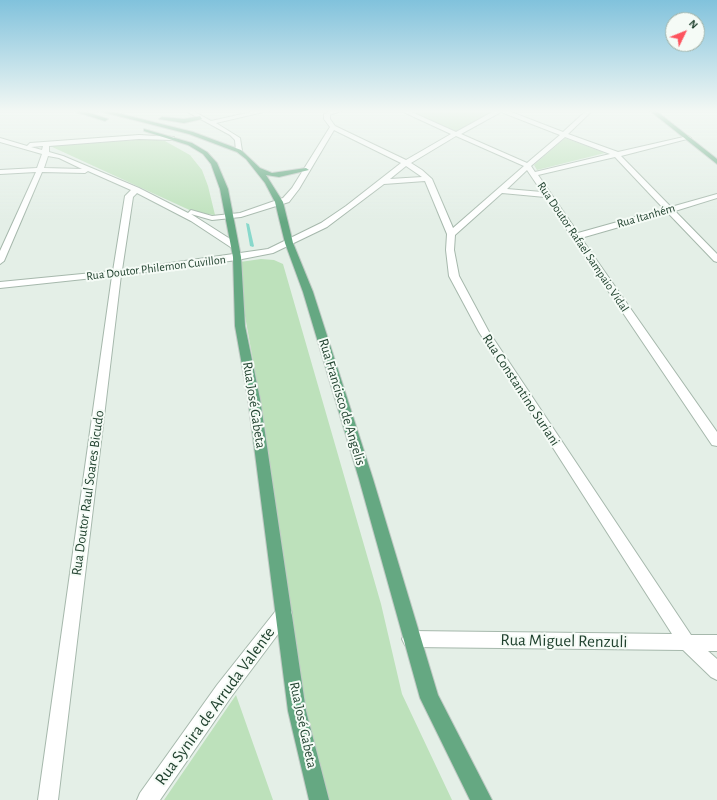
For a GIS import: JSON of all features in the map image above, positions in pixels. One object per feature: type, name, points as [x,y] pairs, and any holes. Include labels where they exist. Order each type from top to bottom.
[{"type":"main road","name":"Rua José Gabeta","points":[[196,147],[205,153],[214,163],[224,189],[230,216],[236,252],[240,326],[254,399],[297,711],[319,800]]},
{"type":"main road","name":"Rua Francisco de Angelis","points":[[229,147],[239,151],[260,170],[279,202],[289,243],[308,292],[366,479],[429,698],[470,780],[482,800]]},
{"type":"main road","points":[[699,147],[717,162]]},
{"type":"main road","points":[[260,170],[271,175],[279,175],[306,170]]},
{"type":"street","points":[[26,147],[46,153],[96,172],[142,193],[194,219],[236,252]]},
{"type":"street","points":[[0,261],[40,170],[46,153],[45,147]]},
{"type":"street","points":[[142,193],[204,216],[241,215],[286,200],[295,189],[320,147]]},
{"type":"street","name":"Rua Constantino Suriani","points":[[374,147],[420,171],[428,179],[451,234],[450,250],[454,276],[484,332],[687,643],[717,671]]},
{"type":"street","name":"Rua Doutor Philemon Cuvillon","points":[[0,285],[117,273],[236,252],[265,252],[308,234],[350,208],[380,182],[406,163],[432,147]]},
{"type":"street","name":"Rua Doutor Rafael Sampaio Vidal","points":[[488,147],[527,165],[717,442]]},
{"type":"street","points":[[451,234],[547,147]]},
{"type":"street","points":[[598,147],[616,154],[717,259]]},
{"type":"street","points":[[534,174],[646,147]]},
{"type":"street","points":[[0,172],[40,170],[96,172]]},
{"type":"street","points":[[380,182],[428,179]]},
{"type":"street","points":[[499,190],[548,195]]},
{"type":"street","name":"Rua Doutor Raul Soares Bicudo","points":[[48,800],[117,273],[129,196],[142,193]]},
{"type":"street","name":"Rua Itanhém","points":[[575,237],[717,196]]},
{"type":"street","points":[[0,234],[12,232]]},
{"type":"street","name":"Rua Synira de Arruda Valente","points":[[147,800],[228,685],[284,613]]},
{"type":"street","name":"Rua Miguel Renzuli","points":[[411,639],[717,643]]},
{"type":"green space","points":[[53,147],[176,147],[190,155],[202,170],[208,186],[215,215],[196,213]]},
{"type":"green space","points":[[554,147],[590,147],[605,153],[537,170],[534,165]]},
{"type":"green space","points":[[261,259],[274,260],[283,264],[381,604],[402,694],[452,800],[323,800],[299,700],[265,427],[236,266],[240,262]]},
{"type":"green space","points":[[236,695],[273,800],[164,800]]},
{"type":"waterway","points":[[247,224],[252,246]]}]
